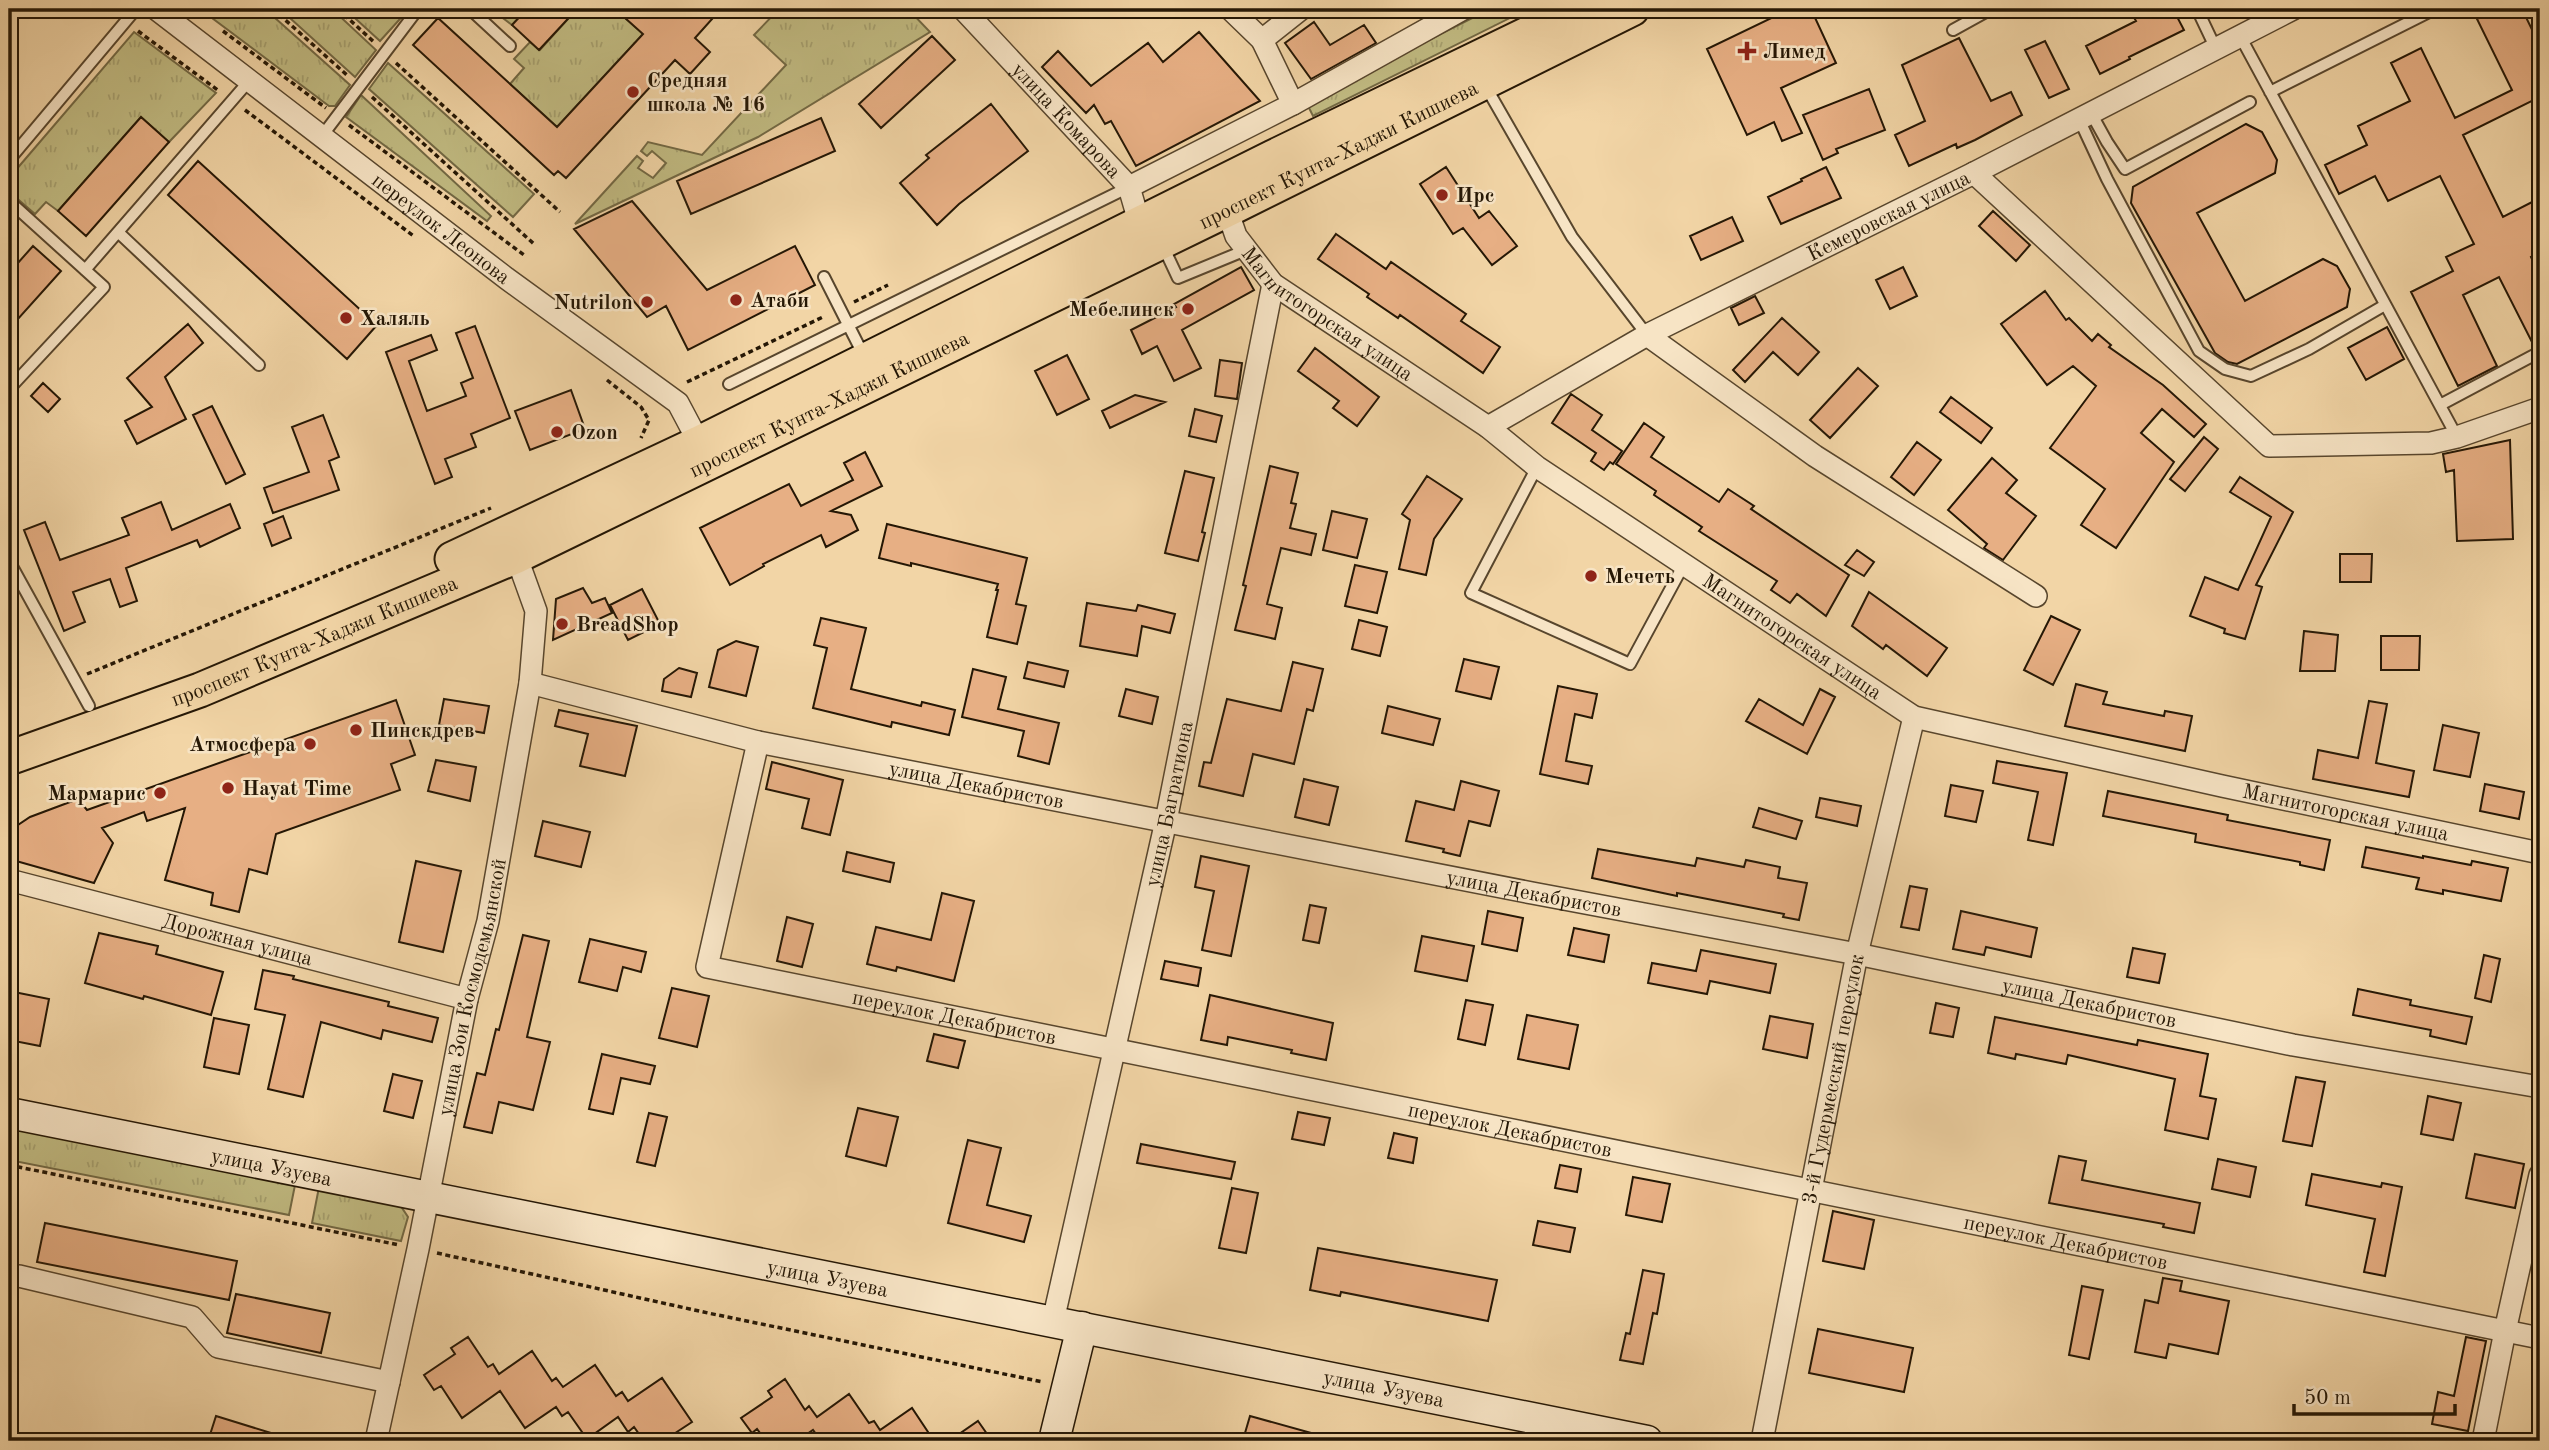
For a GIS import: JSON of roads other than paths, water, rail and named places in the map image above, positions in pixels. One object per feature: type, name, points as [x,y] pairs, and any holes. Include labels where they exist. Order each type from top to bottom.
[{"type":"main road","name":"проспект Кунта-Хаджи Кишиева","points":[[9,734],[81,693],[243,651],[506,533],[704,453],[1098,273],[1151,233],[1273,157],[1579,9]]},
{"type":"main road","name":"проспект Кунта-Хаджи Кишиева","points":[[704,453],[866,360],[1151,233],[1227,210],[1632,9]]},
{"type":"main road","name":"проспект Кунта-Хаджи Кишиева","points":[[9,758],[200,690],[506,533]]},
{"type":"main road","name":"улица Узуева","points":[[9,1113],[1647,1441]]},
{"type":"main road","points":[[1054,1441],[1082,1327]]},
{"type":"street","name":"переулок Леонова","points":[[156,9],[506,278],[678,403],[704,453]]},
{"type":"street","name":"улица Комарова","points":[[963,9],[1129,187],[1151,233]]},
{"type":"street","points":[[1230,9],[1262,40],[1293,104]]},
{"type":"street","points":[[1262,40],[1301,9]]},
{"type":"street","points":[[1129,187],[1293,104],[1463,9]]},
{"type":"street","name":"Кемеровская улица","points":[[1488,427],[1647,335],[1975,173],[2293,9]]},
{"type":"street","points":[[1227,210],[1273,157]]},
{"type":"street","points":[[1975,173],[2269,446],[2431,443],[2457,437],[2540,408]]},
{"type":"street","name":"Магнитогорская улица","points":[[1227,210],[1236,236],[1273,284],[1488,427],[1537,467],[1914,717],[2540,853]]},
{"type":"street","name":"улица Багратиона","points":[[1053,1321],[1166,821],[1273,284]]},
{"type":"street","points":[[1647,335],[1815,456],[2036,596]]},
{"type":"street","name":"улица Зои Космодемьянской","points":[[376,1441],[418,1249],[467,999],[488,921],[530,683],[536,611],[506,533]]},
{"type":"street","name":"улица Декабристов","points":[[530,683],[758,742],[1857,954],[2293,1045],[2540,1087]]},
{"type":"street","name":"3-й Гудермесский переулок","points":[[1762,1441],[1857,954],[1914,717]]},
{"type":"street","name":"переулок Декабристов","points":[[758,742],[707,967],[2540,1338]]},
{"type":"street","name":"Дорожная улица","points":[[9,880],[467,999]]},
{"type":"street","points":[[2483,1441],[2540,1175]]},
{"type":"street","points":[[9,1278],[19,1276],[192,1317],[218,1347],[389,1382]]},
{"type":"lane","points":[[9,160],[136,9]]},
{"type":"lane","points":[[322,136],[418,9]]},
{"type":"lane","points":[[470,9],[510,46]]},
{"type":"lane","points":[[1953,30],[1991,9]]},
{"type":"lane","points":[[2197,9],[2216,49]]},
{"type":"lane","points":[[2270,92],[2435,9]]},
{"type":"lane","points":[[2241,36],[2457,437]]},
{"type":"lane","points":[[85,270],[249,81]]},
{"type":"lane","points":[[1483,82],[1572,237],[1647,335]]},
{"type":"lane","points":[[2085,116],[2125,169],[2250,102]]},
{"type":"lane","points":[[2085,116],[2107,179],[2199,351],[2225,369],[2251,376],[2309,349],[2385,305]]},
{"type":"lane","points":[[729,384],[1129,187]]},
{"type":"lane","points":[[9,201],[104,286],[9,389]]},
{"type":"lane","points":[[118,232],[259,365]]},
{"type":"lane","points":[[1151,233],[1178,278],[1246,250]]},
{"type":"lane","points":[[824,277],[866,360]]},
{"type":"lane","points":[[2440,405],[2540,352]]},
{"type":"lane","points":[[1537,467],[1471,593],[1630,664],[1684,564]]},
{"type":"lane","points":[[9,561],[81,693]]},
{"type":"place","name":"Лимед","points":[[1747,51]]},
{"type":"place","name":"Средняя школа № 16","points":[[633,92]]},
{"type":"place","name":"Ирс","points":[[1442,195]]},
{"type":"place","name":"Атаби","points":[[736,300]]},
{"type":"place","name":"Nutrilon","points":[[647,302]]},
{"type":"place","name":"Мебелинск","points":[[1188,309]]},
{"type":"place","name":"Халяль","points":[[346,318]]},
{"type":"place","name":"Ozon","points":[[557,432]]},
{"type":"place","name":"Мечеть","points":[[1591,576]]},
{"type":"place","name":"BreadShop","points":[[562,624]]},
{"type":"place","name":"Пинскдрев","points":[[356,730]]},
{"type":"place","name":"Атмосфера","points":[[310,744]]},
{"type":"place","name":"Hayat Time","points":[[228,788]]},
{"type":"place","name":"Мармарис","points":[[160,793]]}]
